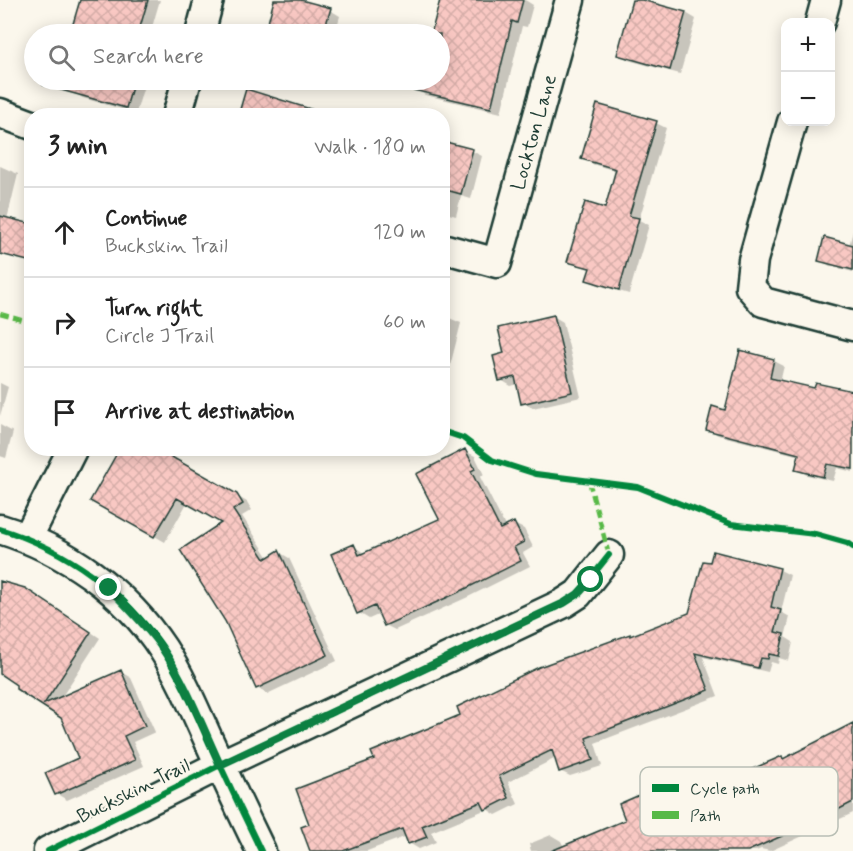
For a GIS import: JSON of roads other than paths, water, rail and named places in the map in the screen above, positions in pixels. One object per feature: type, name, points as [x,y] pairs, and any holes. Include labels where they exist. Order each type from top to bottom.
[{"type":"street","points":[[203,24],[209,0]]},
{"type":"street","name":"Lockton Lane","points":[[450,250],[497,264],[570,0]]},
{"type":"street","points":[[821,18],[826,0]]},
{"type":"street","points":[[179,108],[184,90]]},
{"type":"street","points":[[0,113],[24,122]]},
{"type":"street","points":[[791,126],[753,260],[750,287],[763,302],[853,326]]},
{"type":"street","points":[[28,537],[69,456]]},
{"type":"street","points":[[0,529],[28,537],[84,568],[109,588],[162,647],[181,680],[261,851]]},
{"type":"street","name":"Buckskin Trail","points":[[48,851],[220,765],[564,603],[578,594],[609,555]]}]
